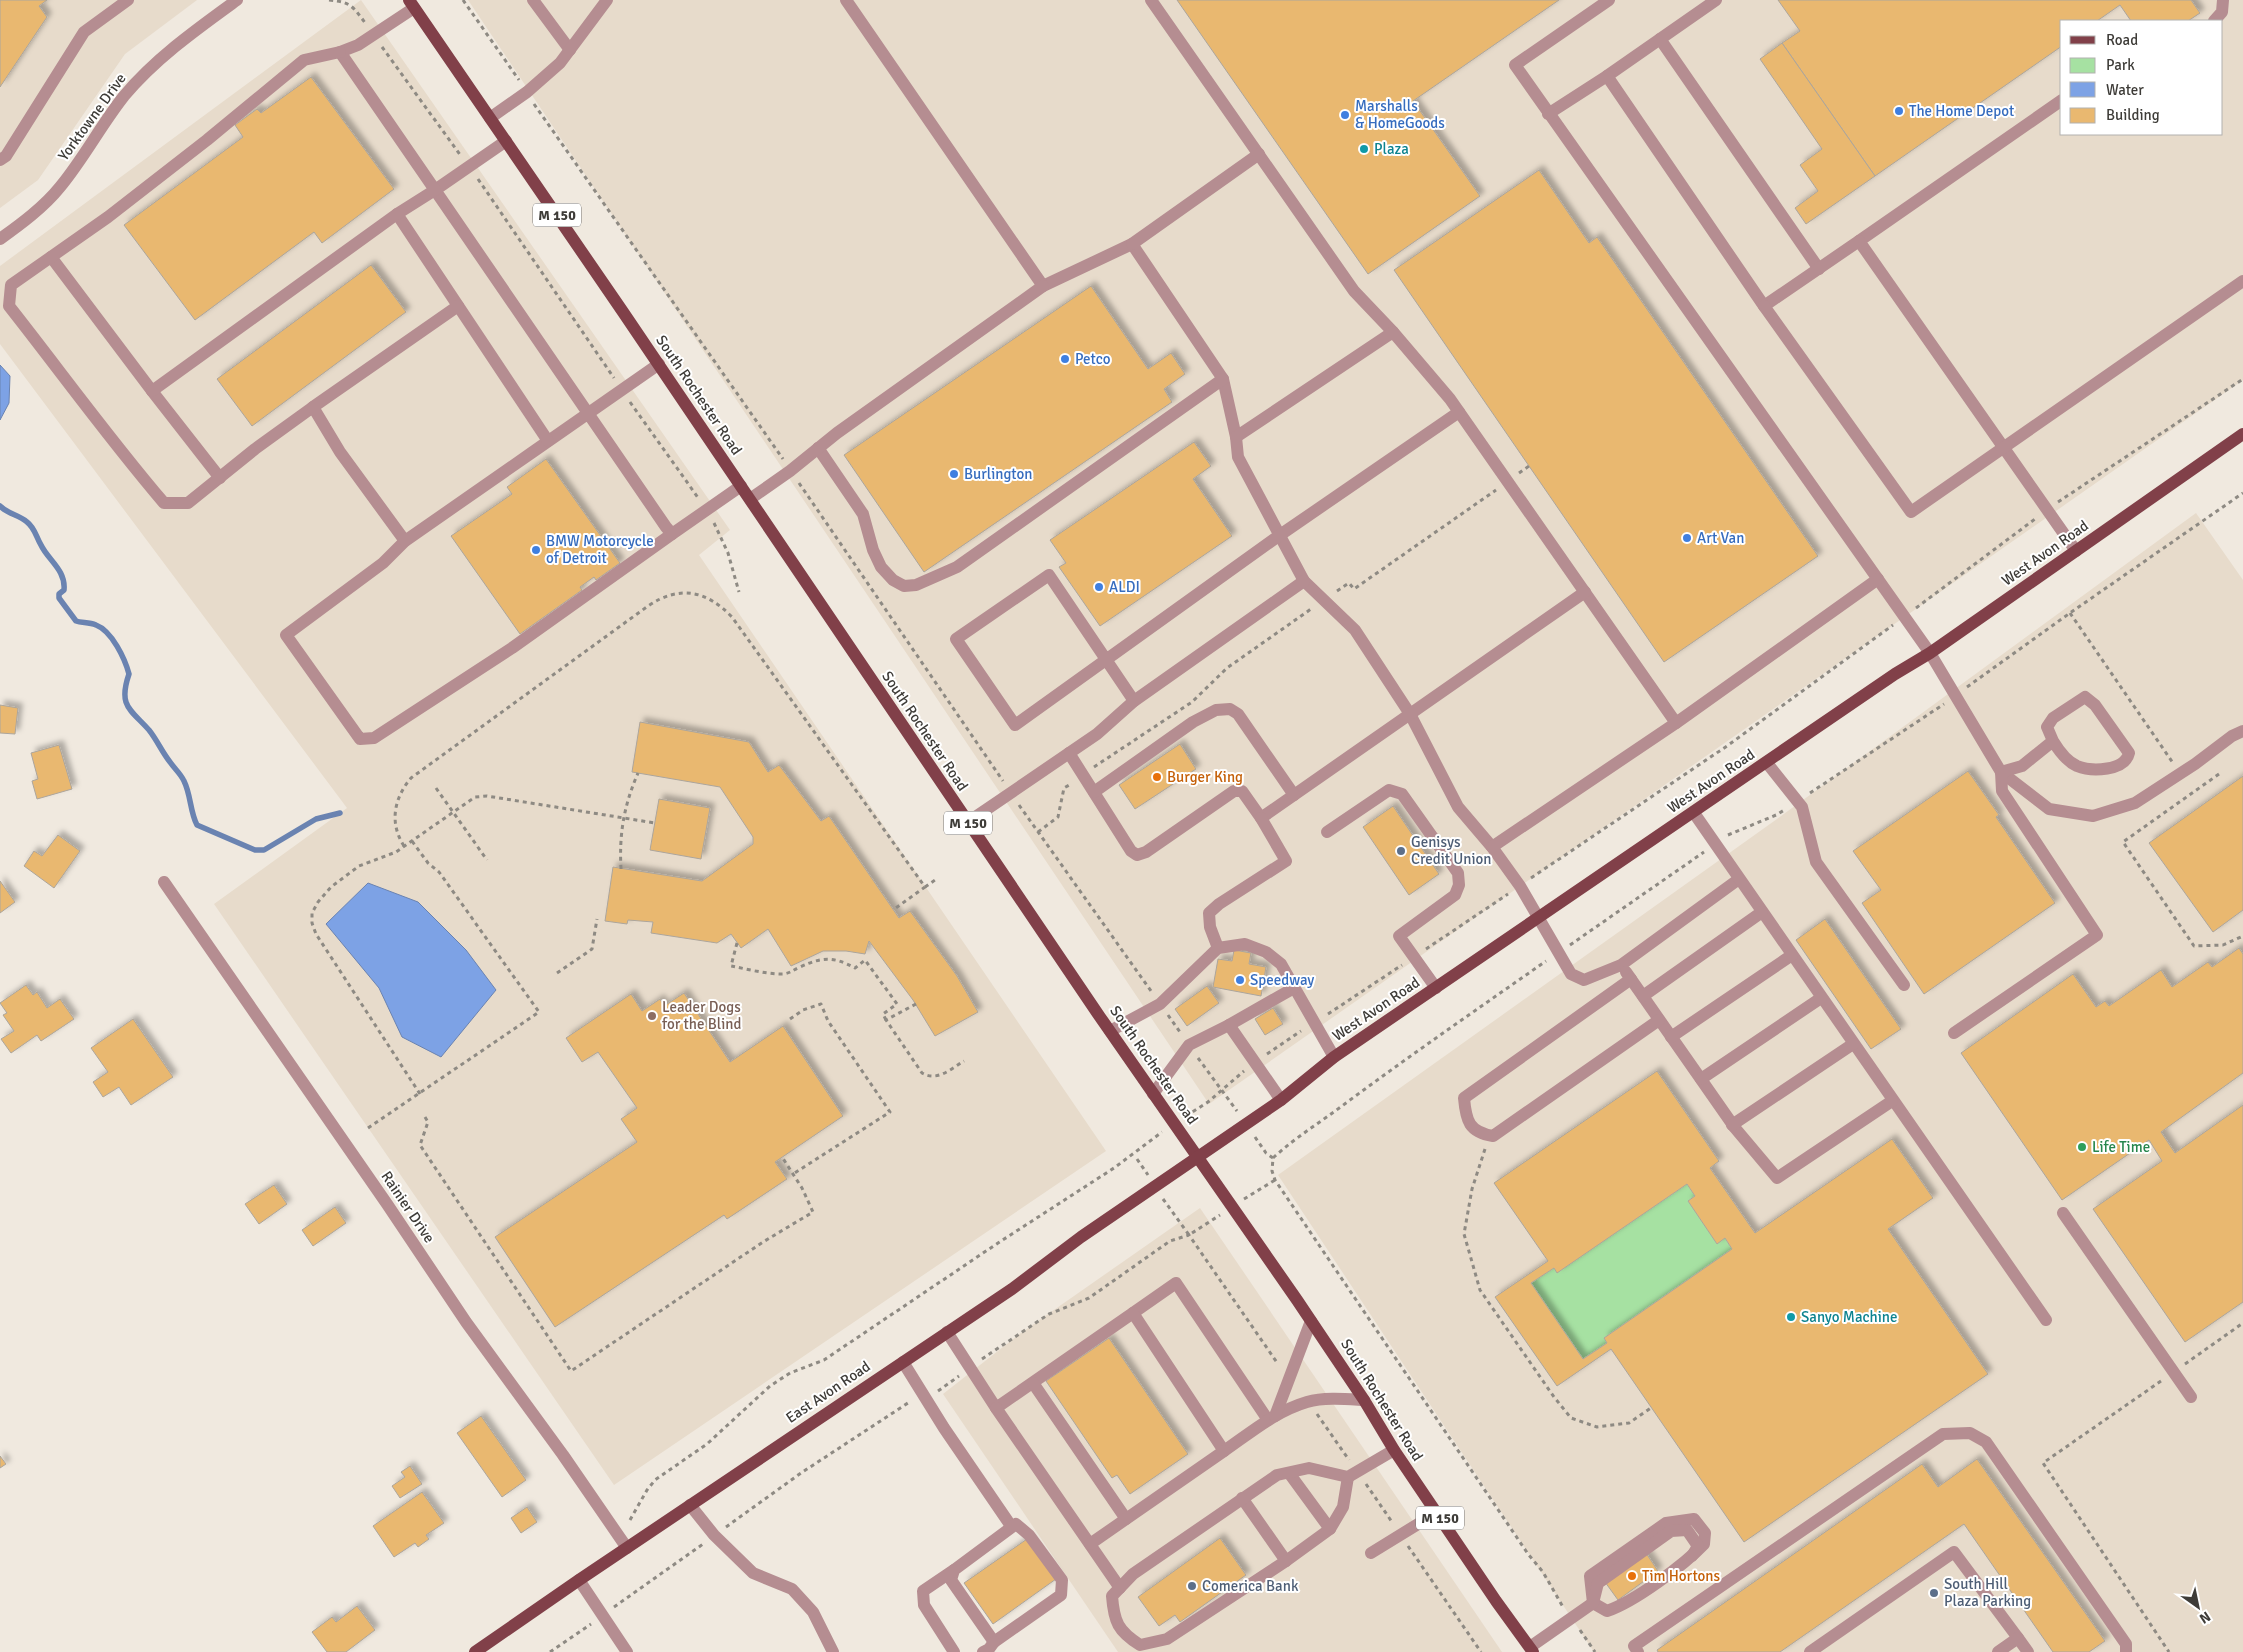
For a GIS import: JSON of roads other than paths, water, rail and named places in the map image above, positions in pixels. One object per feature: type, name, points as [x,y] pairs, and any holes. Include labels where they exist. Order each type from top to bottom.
[{"type":"main road","name":"South Rochester Road","points":[[412,4],[750,499],[1110,1032],[1311,1320],[1364,1400],[1394,1450],[1496,1601],[1532,1649]]},
{"type":"main road","name":"West Avon Road","points":[[1198,1157],[1280,1100],[1334,1057],[1895,674],[1930,653],[2243,434]]},
{"type":"main road","name":"East Avon Road","points":[[475,1652],[946,1332],[1198,1157]]},
{"type":"street","points":[[0,160],[6,156],[84,32],[128,0]]},
{"type":"street","name":"Yorktowne Drive","points":[[0,239],[36,211],[59,189],[124,96],[138,81],[186,37],[237,0]]},
{"type":"street","points":[[533,0],[570,50]]},
{"type":"street","points":[[490,118],[537,84],[570,50],[607,0]]},
{"type":"street","points":[[846,0],[1043,286]]},
{"type":"street","points":[[1151,0],[1354,291],[1393,332],[1459,412],[1676,723]]},
{"type":"street","points":[[1608,0],[1515,65],[1930,653],[2001,772],[2049,809],[2093,816],[2135,802],[2232,736],[2243,731]]},
{"type":"street","points":[[1548,114],[1607,76],[1716,0]]},
{"type":"street","points":[[2215,20],[2222,12],[2223,0]]},
{"type":"street","points":[[412,4],[358,45],[340,52],[304,60],[108,217],[11,286],[9,306],[65,376],[120,451],[164,503],[188,503],[313,407],[458,306]]},
{"type":"street","points":[[1660,39],[1819,269]]},
{"type":"street","points":[[340,52],[672,534]]},
{"type":"street","points":[[1607,76],[1764,306],[1911,512],[2243,281]]},
{"type":"street","points":[[1764,306],[2060,101]]},
{"type":"street","points":[[152,391],[397,214],[506,141]]},
{"type":"street","points":[[750,499],[1043,286],[1132,244],[1259,154]]},
{"type":"street","points":[[397,214],[548,442]]},
{"type":"street","points":[[1858,241],[2076,551]]},
{"type":"street","points":[[1132,244],[1223,380],[1236,437],[1238,457],[1304,581],[1355,630],[1410,714],[1458,807],[1492,847],[1520,886],[1571,974],[1584,980],[1621,964],[1739,879]]},
{"type":"street","points":[[52,257],[220,478]]},
{"type":"street","points":[[1236,437],[1393,332]]},
{"type":"street","points":[[658,364],[405,541],[383,563],[286,635],[360,739],[374,738],[512,648],[741,486]]},
{"type":"street","points":[[818,448],[863,514],[873,550],[881,567],[893,580],[904,586],[916,585],[957,567],[1223,380]]},
{"type":"street","points":[[313,407],[340,452],[405,541]]},
{"type":"street","points":[[1134,701],[1106,659],[1049,575],[956,639],[1015,725],[1106,659],[1280,535],[1459,412]]},
{"type":"street","points":[[1492,847],[1676,723],[1878,579]]},
{"type":"street","points":[[968,822],[1097,734],[1134,701],[1304,581]]},
{"type":"street","points":[[1261,818],[1585,592]]},
{"type":"street","points":[[2085,697],[2095,705],[2127,748],[2129,753],[2128,759],[2121,765],[2107,768],[2078,767],[2060,752],[2053,741],[2048,727],[2052,718],[2085,697]]},
{"type":"street","points":[[1094,792],[1194,722],[1216,710],[1230,709],[1238,714],[1294,795]]},
{"type":"street","points":[[2001,772],[2022,766],[2053,741]]},
{"type":"street","points":[[1069,753],[1131,851],[1137,855],[1146,852],[1234,791],[1242,791],[1261,818],[1286,861],[1219,904],[1209,914],[1210,927],[1218,948]]},
{"type":"street","points":[[1767,762],[1802,807],[1816,862],[1904,986]]},
{"type":"street","points":[[1954,1033],[2097,935],[2002,791],[2001,772]]},
{"type":"street","points":[[1327,832],[1389,790],[1402,794],[1458,873],[1459,884],[1455,895],[1399,936],[1436,988]]},
{"type":"street","points":[[1694,813],[1892,1101],[2046,1320]]},
{"type":"street","name":"Rainier Drive","points":[[164,882],[387,1204],[466,1322],[563,1455],[626,1548]]},
{"type":"street","points":[[1643,996],[1762,912]]},
{"type":"street","points":[[1110,1032],[1160,1004],[1218,948],[1245,944],[1266,952],[1281,964],[1334,1057]]},
{"type":"street","points":[[1671,1037],[1792,955]]},
{"type":"street","points":[[1621,964],[1732,1125],[1777,1178],[1892,1101]]},
{"type":"street","points":[[1631,979],[1464,1098],[1466,1118],[1479,1133],[1494,1136],[1659,1020]]},
{"type":"street","points":[[1153,1094],[1189,1045],[1229,1025],[1294,988]]},
{"type":"street","points":[[1701,1079],[1821,998]]},
{"type":"street","points":[[1229,1025],[1280,1100]]},
{"type":"street","points":[[1732,1125],[1853,1044]]},
{"type":"street","points":[[2062,1212],[2191,1397]]},
{"type":"street","points":[[996,1408],[1176,1284],[1272,1418]]},
{"type":"street","points":[[1134,1313],[1224,1451]]},
{"type":"street","points":[[1272,1418],[1311,1320]]},
{"type":"street","points":[[946,1332],[1120,1588]]},
{"type":"street","points":[[902,1362],[944,1428],[1011,1526]]},
{"type":"street","points":[[1032,1383],[1126,1519]]},
{"type":"street","points":[[1090,1544],[1272,1418],[1307,1402],[1330,1399],[1364,1400]]},
{"type":"street","points":[[1638,1652],[1634,1646],[1943,1434],[1970,1433],[1986,1442],[2126,1644],[2126,1652]]},
{"type":"street","points":[[1348,1477],[1343,1507],[1330,1529],[1286,1561],[1167,1639],[1157,1643],[1140,1644],[1126,1636],[1114,1618],[1112,1596],[1133,1574],[1277,1475],[1309,1468],[1348,1477],[1394,1450]]},
{"type":"street","points":[[1289,1472],[1330,1529]]},
{"type":"street","points":[[1242,1498],[1286,1561]]},
{"type":"street","points":[[690,1505],[714,1535],[753,1573],[792,1590],[802,1600],[813,1612],[833,1652]]},
{"type":"street","points":[[1371,1553],[1436,1512]]},
{"type":"street","points":[[1694,1519],[1705,1533],[1704,1544],[1692,1556],[1621,1606],[1607,1611],[1593,1603],[1590,1576],[1666,1523],[1694,1519]]},
{"type":"street","points":[[954,1652],[924,1605],[923,1591],[1016,1524],[1030,1535],[1062,1580],[1061,1595],[994,1642],[989,1649],[983,1652]]},
{"type":"street","points":[[1810,1652],[1954,1552],[2028,1652]]},
{"type":"street","points":[[954,1570],[951,1580],[994,1642]]},
{"type":"street","points":[[579,1580],[627,1652]]},
{"type":"street","points":[[1532,1649],[1593,1603]]},
{"type":"street","points":[[1998,1652],[2018,1638]]},
{"type":"water","points":[[0,365],[10,376],[9,403],[0,420]]},
{"type":"water","points":[[368,883],[418,902],[466,950],[496,990],[441,1057],[402,1037],[379,988],[326,924]]},
{"type":"waterway","points":[[0,506],[32,527],[44,550],[62,577],[64,590],[59,594],[59,598],[76,621],[93,624],[102,628],[117,646],[129,674],[125,700],[131,711],[149,730],[183,778],[197,825],[255,850],[264,850],[316,819],[340,813]]},
{"type":"place","name":"The Home Depot","points":[[1899,111]]},
{"type":"place","name":"Marshalls & HomeGoods","points":[[1345,115]]},
{"type":"place","name":"Plaza","points":[[1364,149]]},
{"type":"place","name":"Petco","points":[[1065,359]]},
{"type":"place","name":"Burlington","points":[[954,474]]},
{"type":"place","name":"Art Van","points":[[1687,538]]},
{"type":"place","name":"BMW Motorcycle of Detroit","points":[[536,550]]},
{"type":"place","name":"ALDI","points":[[1099,587]]},
{"type":"place","name":"Burger King","points":[[1157,777]]},
{"type":"place","name":"Genisys Credit Union","points":[[1401,851]]},
{"type":"place","name":"Speedway","points":[[1240,980]]},
{"type":"place","name":"Leader Dogs for the Blind","points":[[652,1016]]},
{"type":"place","name":"Life Time","points":[[2082,1147]]},
{"type":"place","name":"Sanyo Machine","points":[[1791,1317]]},
{"type":"place","name":"Tim Hortons","points":[[1632,1576]]},
{"type":"place","name":"Comerica Bank","points":[[1192,1586]]},
{"type":"place","name":"South Hill Plaza Parking","points":[[1934,1593]]}]
